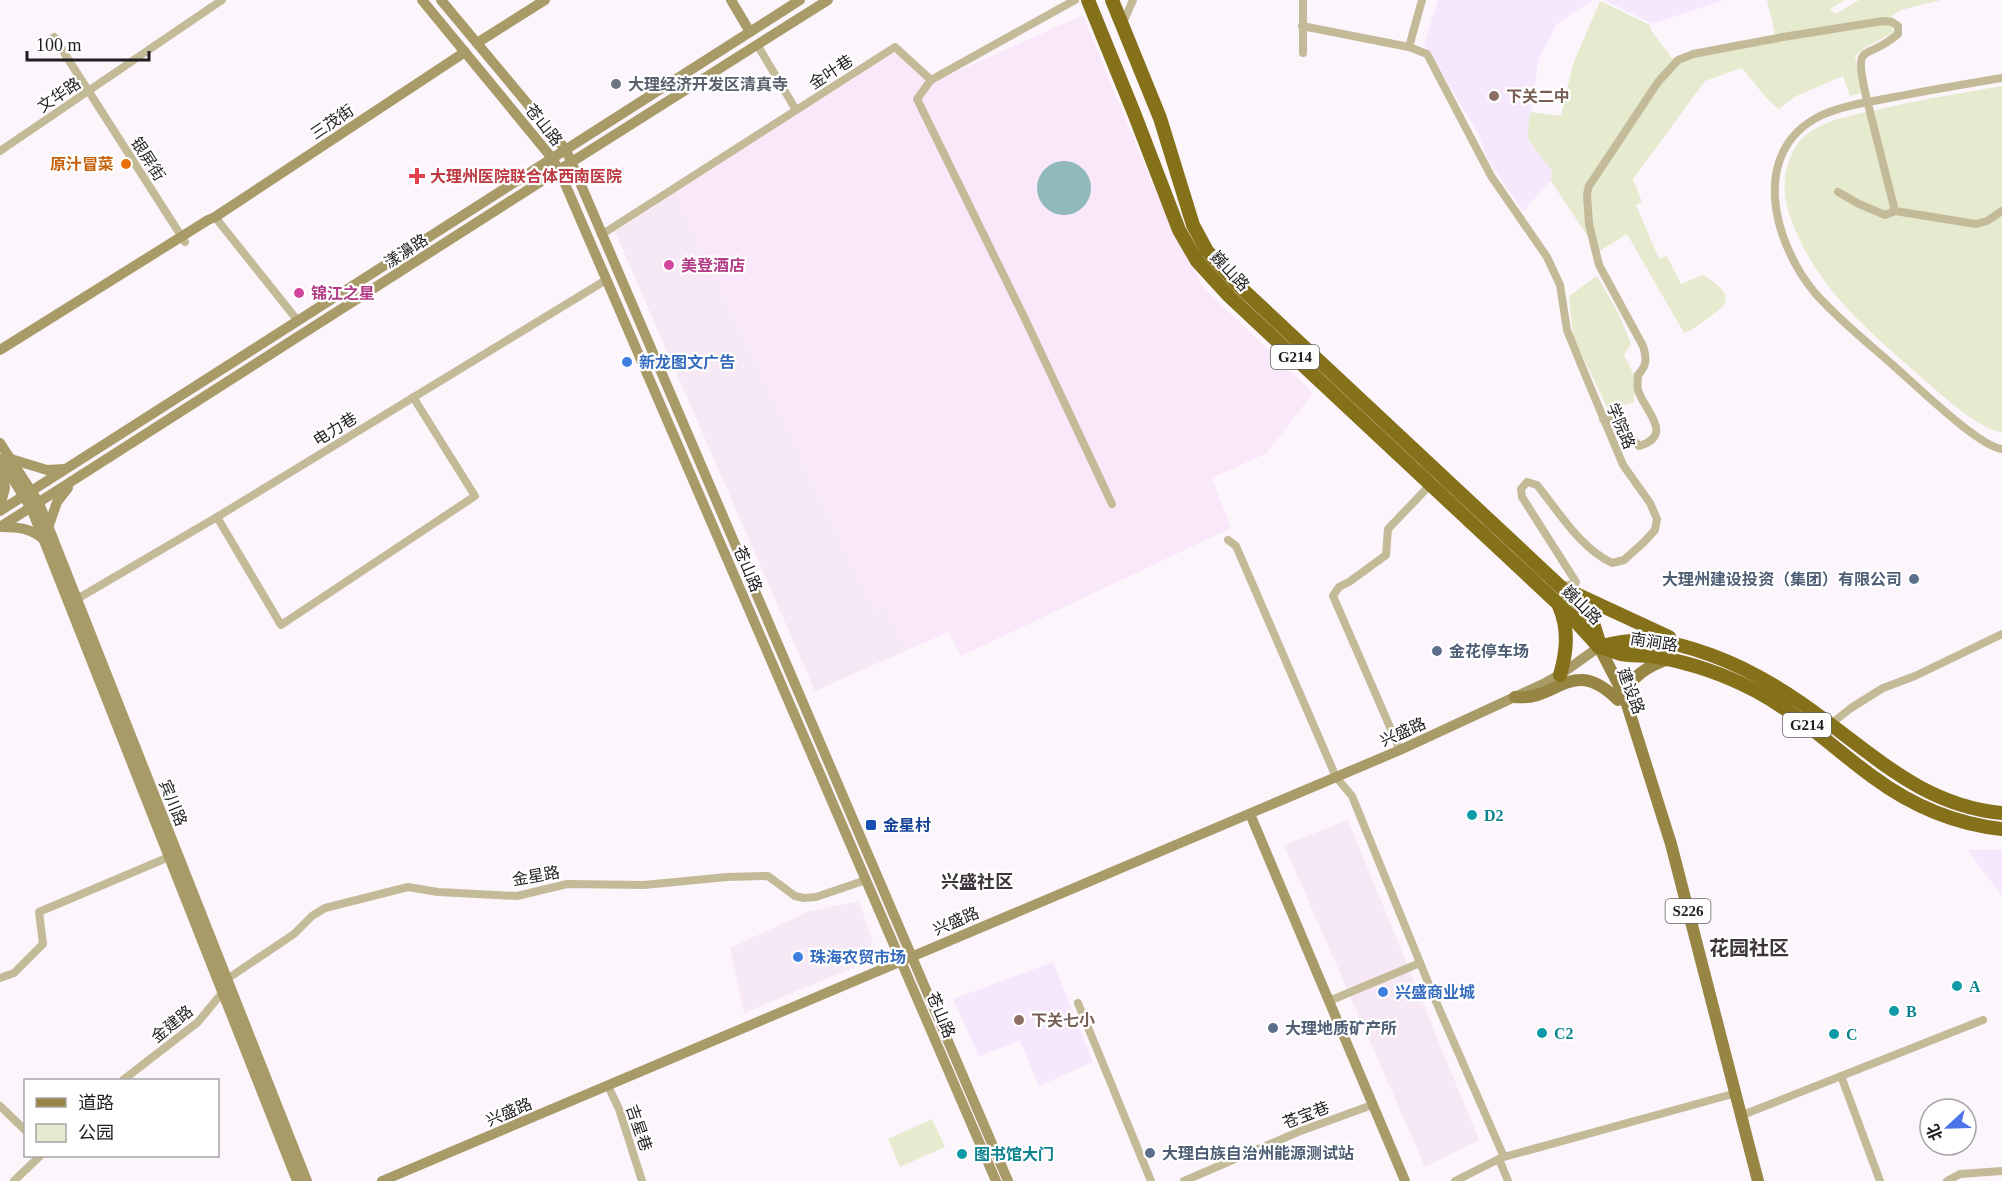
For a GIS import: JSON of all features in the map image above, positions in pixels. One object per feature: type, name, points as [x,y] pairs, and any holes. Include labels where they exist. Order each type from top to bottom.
[{"type":"highway","name":"巍山路","points":[[1088,0],[1185,242],[1239,286],[1559,586],[1590,617],[1599,647]]},
{"type":"highway","name":"巍山路","points":[[1112,0],[1160,118],[1197,235],[1208,263],[1223,290],[1558,604],[1599,647]]},
{"type":"highway","points":[[1168,204],[1184,199]]},
{"type":"highway","points":[[1559,586],[1693,648]]},
{"type":"highway","points":[[1558,604],[1566,633],[1565,654],[1560,675]]},
{"type":"highway","name":"南涧路","points":[[1599,647],[1626,640],[1669,641],[1729,661],[1785,691],[1891,771],[1927,792],[1963,805],[2002,813]]},
{"type":"highway","name":"南涧路","points":[[1599,647],[1622,654],[1669,659],[1747,686],[1784,707],[1875,779],[1919,805],[1965,822],[2002,829]]},
{"type":"highway","points":[[1822,735],[1831,724]]},
{"type":"main road","name":"苍山路","points":[[422,0],[552,158],[559,170],[866,880],[906,959],[1008,1181]]},
{"type":"main road","name":"苍山路","points":[[441,0],[566,150],[906,959],[996,1181]]},
{"type":"main road","points":[[477,43],[544,0]]},
{"type":"main road","points":[[731,0],[750,32]]},
{"type":"main road","name":"漾濞路","points":[[0,509],[70,467],[800,0]]},
{"type":"main road","name":"漾濞路","points":[[1,527],[828,0]]},
{"type":"main road","name":"三茂街","points":[[0,358],[465,52]]},
{"type":"main road","name":"三茂街","points":[[0,350],[183,239]]},
{"type":"main road","name":"宾川路","points":[[0,442],[4,460],[48,528],[307,1181]]},
{"type":"main road","points":[[0,509],[4,495],[4,460],[56,471],[70,467]]},
{"type":"main road","points":[[48,528],[57,502],[73,481]]},
{"type":"main road","name":"宾川路","points":[[35,506],[43,539],[297,1181]]},
{"type":"main road","points":[[1,527],[36,532],[43,539]]},
{"type":"main road","name":"兴盛路","points":[[382,1181],[1400,750],[1560,675],[1599,647]]},
{"type":"main road","name":"建设路","points":[[1599,647],[1604,667],[1621,698],[1671,844],[1758,1181]]},
{"type":"main road","points":[[1515,697],[1532,696],[1578,679],[1597,685],[1621,698],[1640,673],[1669,659]]},
{"type":"main road","name":"建设路","points":[[1621,698],[1665,850],[1752,1181]]},
{"type":"main road","points":[[1250,814],[1405,1181]]},
{"type":"street","name":"文华路","points":[[0,151],[222,0]]},
{"type":"street","points":[[1075,0],[931,80],[917,99],[1026,321],[1112,504]]},
{"type":"street","points":[[1122,24],[1133,0]]},
{"type":"street","points":[[1303,0],[1303,53]]},
{"type":"street","points":[[1302,26],[1409,47],[1422,0]]},
{"type":"street","points":[[1603,418],[1617,421],[1639,446],[1655,435],[1657,424],[1638,390],[1638,375],[1645,367],[1647,359],[1643,346],[1599,265],[1589,224],[1588,190],[1665,73],[1678,60],[1701,52],[1874,22],[1893,22],[1898,26],[1898,34],[1865,53],[1860,60],[1860,70],[1895,211]]},
{"type":"street","name":"银屏街","points":[[54,37],[183,239]]},
{"type":"street","points":[[758,46],[796,110]]},
{"type":"street","name":"金叶巷","points":[[601,235],[895,46],[931,80]]},
{"type":"street","name":"学院路","points":[[1409,47],[1427,54],[1491,176],[1547,257],[1560,285],[1567,330],[1603,418],[1623,465],[1650,503],[1657,519],[1655,530],[1644,542],[1624,560],[1612,563],[1584,543],[1538,485],[1527,482],[1521,489],[1522,497],[1576,582]]},
{"type":"street","points":[[2002,78],[1855,105],[1820,116],[1799,132],[1789,144],[1776,171],[1774,193],[1778,216],[1790,252],[1800,271],[1822,300],[1854,331],[1981,441],[2002,449]]},
{"type":"street","points":[[1838,192],[1882,214],[1895,211],[1976,224],[1988,221],[2002,211]]},
{"type":"street","points":[[216,217],[298,321]]},
{"type":"street","name":"电力巷","points":[[76,599],[218,517],[606,280]]},
{"type":"street","points":[[218,517],[280,625],[475,496],[413,397]]},
{"type":"street","points":[[1400,750],[1333,596],[1339,587],[1386,555],[1388,529],[1431,484]]},
{"type":"street","points":[[1228,540],[1236,546],[1336,777],[1352,796],[1502,1157],[1508,1181]]},
{"type":"street","points":[[1559,586],[1576,582],[1590,601]]},
{"type":"street","points":[[1831,724],[1883,688],[1915,676],[2002,634]]},
{"type":"street","points":[[0,978],[14,973],[44,944],[39,912],[169,857]]},
{"type":"street","name":"金星路","points":[[227,979],[294,934],[312,916],[325,908],[408,887],[438,892],[517,896],[567,884],[644,885],[727,877],[768,876],[795,896],[804,898],[816,897],[866,880]]},
{"type":"street","points":[[1329,1000],[1420,963]]},
{"type":"street","name":"金建路","points":[[124,1079],[198,1022],[222,993],[227,979]]},
{"type":"street","points":[[1078,1003],[1151,1181]]},
{"type":"street","points":[[1740,1116],[1983,1020]]},
{"type":"street","points":[[1841,1076],[1880,1181]]},
{"type":"street","name":"吉星巷","points":[[608,1086],[619,1109],[642,1181]]},
{"type":"street","points":[[1455,1181],[1502,1157],[1729,1095]]},
{"type":"street","name":"苍宝巷","points":[[1184,1181],[1298,1132],[1372,1105]]},
{"type":"street","points":[[0,1106],[24,1129]]},
{"type":"street","points":[[14,1181],[38,1157]]},
{"type":"street","points":[[1947,1181],[1960,1174],[2002,1171]]},
{"type":"shaded area","name":"下关二中","points":[[1438,0],[1593,0],[1557,24],[1539,58],[1527,138],[1552,171],[1551,181],[1523,211],[1487,159],[1479,135],[1424,44]]},
{"type":"shaded area","points":[[1604,0],[1725,0],[1653,24]]},
{"type":"shaded area","points":[[1083,15],[1153,186],[1203,287],[1313,393],[1267,453],[1212,478],[1231,528],[961,656],[949,632],[907,650],[887,605],[875,610],[676,192],[896,52],[933,82]]},
{"type":"shaded area","points":[[676,192],[875,610],[887,605],[907,650],[815,691],[615,232]]},
{"type":"shaded area","name":"兴盛商业城","points":[[1348,820],[1479,1140],[1425,1167],[1284,845]]},
{"type":"shaded area","points":[[1967,850],[2002,850],[2002,896]]},
{"type":"shaded area","name":"珠海农贸市场","points":[[859,901],[873,943],[859,965],[744,1013],[730,948],[810,911]]},
{"type":"shaded area","name":"下关七小","points":[[1053,962],[1093,1062],[1039,1086],[1020,1041],[979,1056],[953,999]]},
{"type":"green space","points":[[1767,0],[1845,0],[1830,9],[1836,14],[1859,0],[1941,0],[1901,10],[1892,16],[1893,33],[1866,47],[1855,56],[1862,93],[1850,96],[1843,76],[1794,97],[1779,109],[1768,100],[1741,68],[1705,81],[1633,179],[1642,202],[1636,205],[1659,259],[1667,256],[1681,284],[1703,275],[1722,290],[1726,298],[1720,309],[1697,327],[1684,333],[1627,234],[1598,252],[1551,181],[1552,171],[1527,138],[1530,112],[1561,116],[1573,64],[1600,1],[1650,25],[1651,30],[1671,57],[1681,63],[1690,58],[1777,42]]},
{"type":"green space","points":[[2002,86],[2002,432],[1982,425],[1960,410],[1883,344],[1848,310],[1818,272],[1795,229],[1786,201],[1785,179],[1790,157],[1795,148],[1805,136],[1822,125],[1841,118],[1896,105]]},
{"type":"green space","points":[[1597,276],[1619,314],[1631,344],[1624,355],[1634,375],[1634,402],[1608,409],[1573,337],[1569,296]]},
{"type":"green space","points":[[932,1119],[945,1147],[900,1167],[888,1139]]},
{"type":"water","points":[[1064,161],[1074,163],[1083,169],[1089,178],[1091,188],[1089,198],[1083,207],[1074,213],[1064,215],[1054,213],[1045,207],[1039,198],[1037,188],[1039,178],[1045,169],[1054,163]]},
{"type":"place","name":"大理经济开发区清真寺","points":[[616,84]]},
{"type":"place","name":"下关二中","points":[[1494,96]]},
{"type":"place","name":"原汁冒菜","points":[[126,164]]},
{"type":"place","name":"大理州医院联合体西南医院","points":[[417,176]]},
{"type":"place","name":"美登酒店","points":[[669,265]]},
{"type":"place","name":"锦江之星","points":[[299,293]]},
{"type":"place","name":"新龙图文广告","points":[[627,362]]},
{"type":"place","name":"大理州建设投资（集团）有限公司","points":[[1914,579]]},
{"type":"place","name":"金花停车场","points":[[1437,651]]},
{"type":"place","name":"D2","points":[[1472,815]]},
{"type":"place","name":"金星村","points":[[871,825]]},
{"type":"place","name":"珠海农贸市场","points":[[798,957]]},
{"type":"place","name":"A","points":[[1957,986]]},
{"type":"place","name":"兴盛商业城","points":[[1383,992]]},
{"type":"place","name":"B","points":[[1894,1011]]},
{"type":"place","name":"下关七小","points":[[1019,1020]]},
{"type":"place","name":"大理地质矿产所","points":[[1273,1028]]},
{"type":"place","name":"C2","points":[[1542,1033]]},
{"type":"place","name":"C","points":[[1834,1034]]},
{"type":"place","name":"大理白族自治州能源测试站","points":[[1150,1153]]},
{"type":"place","name":"图书馆大门","points":[[962,1154]]},
{"type":"district","name":"兴盛社区","points":[[977,882]]},
{"type":"district","name":"花园社区","points":[[1749,948]]}]
